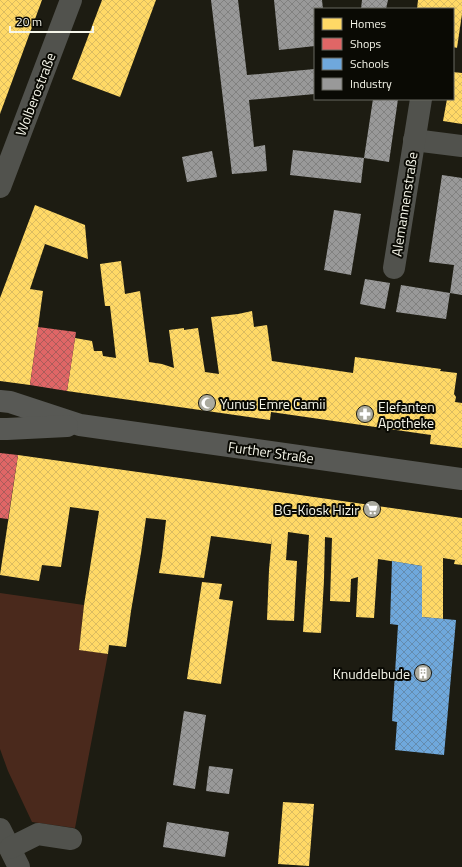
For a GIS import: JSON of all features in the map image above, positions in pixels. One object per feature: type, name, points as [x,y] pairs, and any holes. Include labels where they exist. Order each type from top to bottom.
[{"type":"main road","name":"Further Straße","points":[[0,401],[10,402],[80,425],[462,479]]},
{"type":"main road","name":"Further Straße","points":[[0,429],[80,425]]},
{"type":"street","name":"Wolberostraße","points":[[0,187],[71,0]]},
{"type":"street","name":"Alemannenstraße","points":[[394,268],[420,100]]},
{"type":"street","name":"Alemannenstraße","points":[[414,140],[462,146]]},
{"type":"street","points":[[9,848],[38,834],[71,839]]},
{"type":"shaded area","points":[[0,593],[84,605],[79,649],[108,654],[75,828],[32,822],[8,771],[0,749]]},
{"type":"building: Homes","points":[[0,0],[42,0],[0,114]]},
{"type":"building: Homes","points":[[102,0],[156,0],[120,97],[72,79]]},
{"type":"building: Homes","points":[[418,0],[462,0],[462,14],[457,48],[454,47],[454,8],[417,8]]},
{"type":"building: Homes","points":[[454,72],[462,73],[462,124],[443,121],[447,100],[454,100]]},
{"type":"building: Homes","points":[[35,205],[85,225],[88,259],[45,244],[30,289],[43,291],[30,385],[0,381],[0,298]]},
{"type":"building: Homes","points":[[121,261],[125,294],[140,291],[149,362],[174,368],[169,330],[198,328],[205,372],[219,374],[211,317],[252,311],[254,327],[267,325],[272,361],[353,373],[355,357],[441,369],[440,371],[457,373],[454,394],[456,397],[455,402],[462,403],[462,448],[430,444],[431,435],[271,412],[270,420],[67,391],[75,338],[92,341],[94,351],[102,351],[103,356],[116,358],[110,306],[105,306],[100,264]]},
{"type":"building: Homes","points":[[18,455],[462,518],[462,565],[454,564],[455,560],[443,558],[443,619],[422,617],[422,566],[378,559],[374,618],[356,617],[358,577],[351,579],[350,602],[330,601],[332,538],[325,537],[321,633],[303,632],[309,535],[288,532],[286,560],[297,561],[294,621],[267,620],[272,537],[271,544],[211,536],[204,578],[159,573],[166,520],[146,518],[126,647],[109,645],[108,654],[79,650],[84,605],[99,511],[70,507],[61,567],[42,565],[39,581],[0,575]]},
{"type":"building: Homes","points":[[202,582],[222,584],[219,599],[233,601],[221,684],[187,679]]},
{"type":"building: Homes","points":[[283,802],[314,804],[309,866],[278,864]]},
{"type":"building: Shops","points":[[38,327],[76,332],[67,391],[30,385]]},
{"type":"building: Shops","points":[[0,453],[18,455],[8,519],[0,518]]},
{"type":"building: Schools","name":"Knuddelbude","points":[[392,561],[422,566],[422,617],[456,620],[444,755],[395,750],[397,722],[392,721],[398,625],[390,624]]},
{"type":"building: Industry","points":[[211,0],[238,0],[247,75],[314,69],[314,94],[249,100],[254,147],[265,145],[267,171],[232,174]]},
{"type":"building: Industry","points":[[274,0],[322,0],[323,8],[314,8],[314,46],[279,50]]},
{"type":"building: Industry","points":[[362,0],[388,0],[386,8],[361,8]]},
{"type":"building: Industry","points":[[373,100],[398,100],[389,162],[364,158]]},
{"type":"building: Industry","points":[[293,150],[364,158],[361,183],[290,175]]},
{"type":"building: Industry","points":[[212,151],[217,177],[187,182],[182,157]]},
{"type":"building: Industry","points":[[442,175],[462,178],[462,295],[450,293],[454,265],[429,262]]},
{"type":"building: Industry","points":[[334,210],[361,214],[351,275],[324,270]]},
{"type":"building: Industry","points":[[365,279],[390,283],[385,309],[360,304]]},
{"type":"building: Industry","points":[[401,285],[450,293],[446,319],[396,312]]},
{"type":"building: Industry","points":[[184,711],[206,715],[195,789],[173,785]]},
{"type":"building: Industry","points":[[209,766],[233,769],[229,794],[206,791]]},
{"type":"building: Industry","points":[[167,822],[229,832],[225,857],[163,847]]},
{"type":"place","name":"Yunus Emre Camii","points":[[207,403]]},
{"type":"place","name":"Elefanten Apotheke","points":[[365,414]]},
{"type":"place","name":"BG-Kiosk Hizir","points":[[372,509]]},
{"type":"place","name":"Knuddelbude","points":[[423,673]]}]
